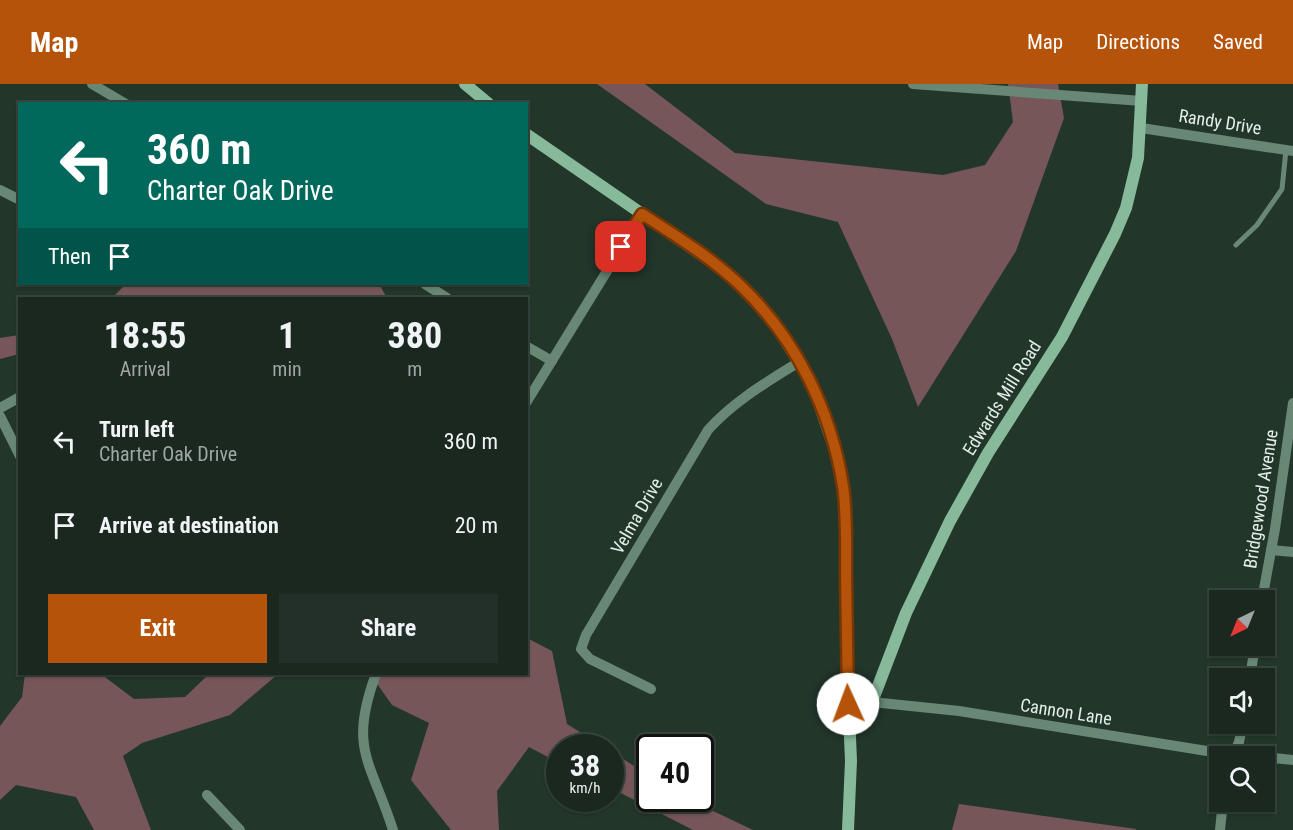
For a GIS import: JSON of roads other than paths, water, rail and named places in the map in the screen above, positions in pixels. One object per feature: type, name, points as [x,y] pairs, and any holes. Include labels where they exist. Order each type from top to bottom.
[{"type":"street","points":[[92,84],[123,102]]},
{"type":"street","points":[[465,84],[487,102]]},
{"type":"street","points":[[913,84],[1142,101]]},
{"type":"street","name":"Edwards Mill Road","points":[[872,702],[906,613],[950,521],[988,453],[1062,337],[1115,234],[1133,184],[1141,128],[1142,84]]},
{"type":"street","name":"Randy Drive","points":[[1141,128],[1290,151]]},
{"type":"street","points":[[528,135],[704,255],[740,285],[775,324],[812,383],[827,421],[843,487],[846,527],[851,761],[848,830]]},
{"type":"street","points":[[0,190],[18,199]]},
{"type":"street","points":[[528,400],[642,214]]},
{"type":"street","points":[[427,285],[445,297]]},
{"type":"street","points":[[528,347],[552,361]]},
{"type":"street","name":"Velma Drive","points":[[651,689],[590,659],[581,649],[586,635],[708,430],[724,412],[743,397],[800,362]]},
{"type":"street","points":[[0,408],[18,399]]},
{"type":"street","name":"Bridgewood Avenue","points":[[1264,590],[1293,403]]},
{"type":"street","points":[[0,416],[18,452]]},
{"type":"street","points":[[1271,550],[1293,552]]},
{"type":"street","points":[[376,675],[364,711],[362,741],[367,762],[393,830]]},
{"type":"street","points":[[848,704],[864,705],[872,702]]},
{"type":"street","name":"Cannon Lane","points":[[872,702],[959,711],[1209,751]]},
{"type":"street","points":[[1275,758],[1293,760]]},
{"type":"street","points":[[207,795],[240,830]]},
{"type":"street","points":[[1220,830],[1222,812]]},
{"type":"lane","points":[[1236,245],[1257,225],[1282,189],[1290,151]]}]
